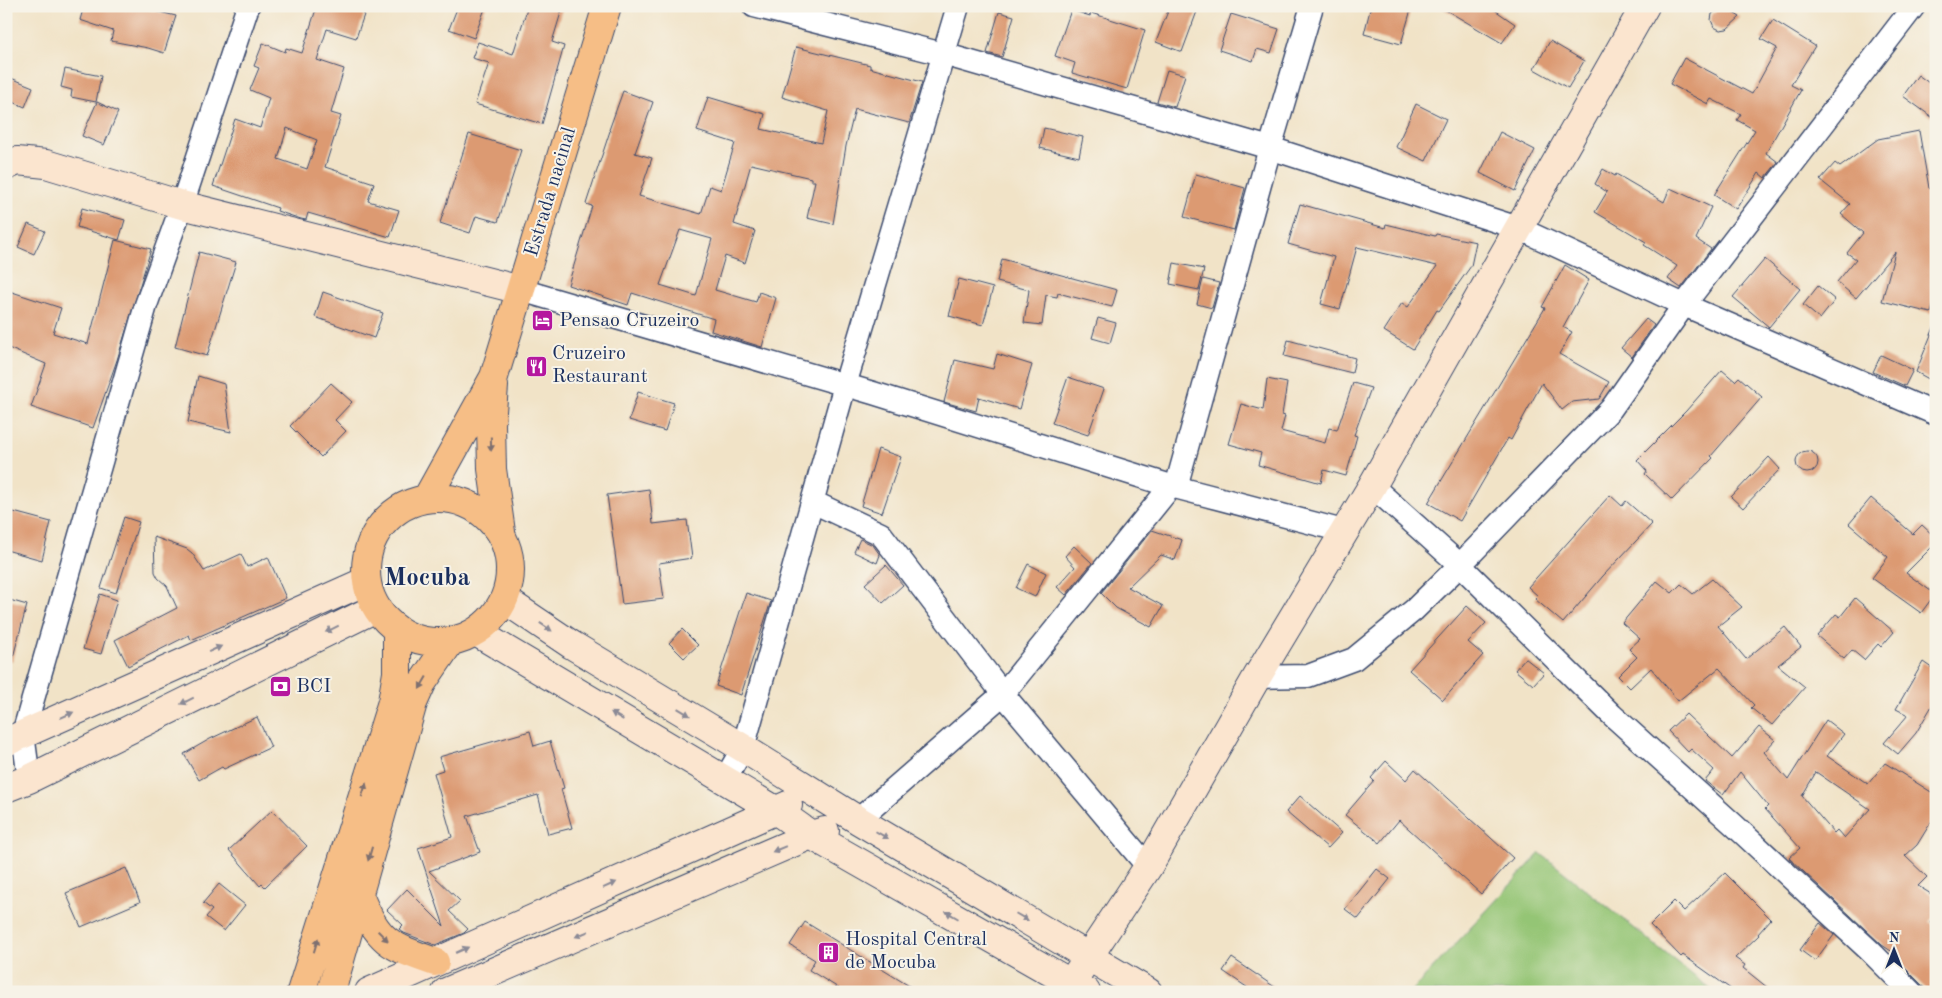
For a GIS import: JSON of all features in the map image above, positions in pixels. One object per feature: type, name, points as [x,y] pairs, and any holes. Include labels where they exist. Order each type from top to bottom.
[{"type":"highway","name":"Estrada nacinal","points":[[494,377],[607,6]]},
{"type":"highway","points":[[427,498],[494,377]]},
{"type":"highway","points":[[494,377],[491,424],[492,469],[501,532],[512,565],[505,600],[493,618],[476,632],[450,642],[431,642],[413,638],[397,630],[385,620],[376,608],[366,582],[367,553],[379,527],[400,508],[427,498],[455,499],[482,511],[501,532]]},
{"type":"highway","points":[[301,992],[392,702],[397,673],[397,630]]},
{"type":"highway","points":[[331,992],[413,703],[422,683],[450,642]]},
{"type":"highway","points":[[358,895],[372,925],[383,938],[400,950],[435,962]]},
{"type":"street","points":[[248,6],[182,205],[146,305],[15,738],[18,783],[376,608]]},
{"type":"street","points":[[754,6],[943,54],[1270,148],[1518,228],[1684,305],[1936,414]]},
{"type":"street","points":[[724,781],[743,748],[845,385],[958,6]]},
{"type":"street","points":[[446,992],[811,835],[858,820],[1004,694],[1174,487],[1312,6]]},
{"type":"street","points":[[476,632],[777,811],[811,835],[1078,987],[1088,956],[1148,867],[1257,677],[1343,531],[1372,486],[1645,6]]},
{"type":"street","points":[[1257,677],[1308,676],[1354,659],[1414,610],[1460,565],[1611,409],[1684,305],[1914,6]]},
{"type":"street","points":[[6,166],[17,161],[46,164],[182,205],[521,290],[845,385],[1174,487],[1343,531]]},
{"type":"street","points":[[1372,486],[1460,565],[1612,715],[1734,824],[1869,950],[1911,992]]},
{"type":"street","points":[[813,502],[881,534],[1004,694],[1148,867]]},
{"type":"street","points":[[15,738],[366,582]]},
{"type":"street","points":[[505,600],[572,644],[813,793],[1148,992]]},
{"type":"street","points":[[369,992],[777,811],[813,793]]},
{"type":"green space","points":[[1540,853],[1714,992],[1411,992]]},
{"type":"building","points":[[84,6],[135,6],[176,16],[164,53],[111,41],[113,31],[80,20]]},
{"type":"building","points":[[317,6],[367,6],[356,38],[327,29],[317,60],[344,69],[331,113],[341,116],[325,167],[374,183],[368,201],[399,210],[390,237],[308,213],[306,220],[301,219],[277,211],[278,208],[213,186],[235,119],[260,128],[269,98],[250,90],[259,68],[254,66],[263,43],[285,52],[286,48],[302,53]],"holes":[[[287,128],[317,140],[307,169],[278,159]]]},
{"type":"building","points":[[458,6],[486,6],[474,38],[449,29]]},
{"type":"building","points":[[528,6],[563,6],[552,42],[564,46],[542,124],[475,104],[489,63],[472,58],[478,42],[513,54]]},
{"type":"building","points":[[1170,6],[1199,6],[1182,52],[1156,42]]},
{"type":"building","points":[[1371,6],[1412,6],[1401,44],[1364,34]]},
{"type":"building","points":[[1439,6],[1489,6],[1515,24],[1502,43]]},
{"type":"building","points":[[1725,8],[1740,17],[1727,29],[1720,30],[1714,27],[1711,20],[1712,14],[1718,9]]},
{"type":"building","points":[[1071,10],[1090,16],[1091,13],[1145,30],[1127,89],[1072,73],[1075,63],[1055,56]]},
{"type":"building","points":[[999,12],[1014,16],[1002,57],[987,53]]},
{"type":"building","points":[[1231,14],[1279,29],[1271,53],[1257,49],[1253,61],[1219,50]]},
{"type":"building","points":[[1773,20],[1815,46],[1791,85],[1801,90],[1766,153],[1778,162],[1765,178],[1759,173],[1736,209],[1714,195],[1755,130],[1737,120],[1741,114],[1711,99],[1708,104],[1670,84],[1684,58],[1752,94],[1777,48],[1761,39]]},
{"type":"building","points":[[1550,41],[1584,61],[1568,88],[1534,69]]},
{"type":"building","points":[[796,47],[870,65],[870,68],[922,82],[909,123],[855,109],[846,146],[833,224],[807,218],[815,181],[811,181],[811,178],[751,164],[734,224],[755,231],[745,263],[725,256],[715,290],[756,302],[759,292],[776,298],[762,347],[711,331],[714,319],[632,293],[628,305],[568,285],[592,206],[586,204],[623,91],[653,102],[635,153],[652,158],[639,196],[701,214],[710,186],[721,190],[735,143],[697,131],[708,97],[765,114],[761,129],[821,143],[828,111],[782,97]],"holes":[[[680,230],[712,239],[696,296],[660,285]]]},
{"type":"building","points":[[65,69],[101,76],[96,102],[71,97],[72,90],[61,87]]},
{"type":"building","points":[[1167,70],[1185,75],[1175,107],[1157,102]]},
{"type":"building","points":[[1918,75],[1936,88],[1936,120],[1903,96]]},
{"type":"building","points":[[6,76],[33,87],[25,107],[6,99]]},
{"type":"building","points":[[97,102],[118,112],[104,145],[82,136]]},
{"type":"building","points":[[1416,104],[1446,119],[1426,161],[1396,147]]},
{"type":"building","points":[[1044,128],[1083,137],[1079,157],[1040,148]]},
{"type":"building","points":[[1919,131],[1929,188],[1936,192],[1936,296],[1931,313],[1882,301],[1895,252],[1856,298],[1837,282],[1856,259],[1847,253],[1863,233],[1841,214],[1850,204],[1820,180],[1835,163],[1840,167],[1878,139]]},
{"type":"building","points":[[1500,132],[1535,150],[1515,191],[1480,173]]},
{"type":"building","points":[[469,134],[521,150],[498,222],[476,216],[470,233],[440,223]]},
{"type":"building","points":[[1603,169],[1615,176],[1616,174],[1664,202],[1670,188],[1711,207],[1696,239],[1711,249],[1681,288],[1668,279],[1677,266],[1644,245],[1646,242],[1595,212],[1607,192],[1595,184]]},
{"type":"building","points":[[1196,174],[1245,188],[1234,230],[1184,217]]},
{"type":"building","points":[[1300,204],[1385,228],[1386,224],[1435,236],[1436,234],[1476,242],[1471,266],[1439,311],[1437,310],[1413,349],[1384,331],[1402,303],[1408,307],[1437,266],[1357,247],[1340,309],[1321,304],[1334,257],[1288,244]]},
{"type":"building","points":[[82,208],[125,220],[119,240],[77,227]]},
{"type":"building","points":[[28,224],[45,231],[34,254],[18,247]]},
{"type":"building","points":[[115,240],[151,249],[117,360],[93,428],[31,407],[46,364],[6,347],[6,290],[61,308],[53,333],[88,344]]},
{"type":"building","points":[[199,252],[236,262],[207,356],[175,347]]},
{"type":"building","points":[[1002,259],[1117,290],[1112,307],[1058,293],[1057,297],[1046,295],[1042,325],[1024,323],[1029,290],[997,282]]},
{"type":"building","points":[[1765,259],[1800,289],[1769,327],[1733,297]]},
{"type":"building","points":[[1174,263],[1204,269],[1199,290],[1170,284]]},
{"type":"building","points":[[1565,265],[1589,280],[1563,327],[1572,332],[1559,354],[1609,382],[1599,399],[1572,402],[1562,410],[1542,383],[1511,440],[1508,438],[1460,521],[1428,503],[1545,308],[1542,307]]},
{"type":"building","points":[[959,279],[993,288],[983,325],[949,316]]},
{"type":"building","points":[[1203,279],[1219,283],[1212,308],[1197,304]]},
{"type":"building","points":[[1818,286],[1835,300],[1820,319],[1803,305]]},
{"type":"building","points":[[323,292],[383,313],[374,338],[315,317]]},
{"type":"building","points":[[1098,318],[1116,323],[1110,343],[1092,338]]},
{"type":"building","points":[[1646,319],[1654,325],[1632,357],[1621,348]]},
{"type":"building","points":[[1936,325],[1936,383],[1916,372]]},
{"type":"building","points":[[1288,340],[1355,358],[1352,373],[1284,356]]},
{"type":"building","points":[[997,354],[1032,365],[1019,409],[979,397],[976,411],[944,402],[955,360],[993,369]]},
{"type":"building","points":[[1881,355],[1913,370],[1905,386],[1873,372]]},
{"type":"building","points":[[1722,370],[1735,381],[1739,377],[1762,397],[1711,456],[1713,458],[1672,500],[1645,474],[1647,471],[1637,460],[1686,411]]},
{"type":"building","points":[[198,376],[224,384],[231,432],[188,422]]},
{"type":"building","points":[[1068,377],[1104,389],[1088,435],[1052,423]]},
{"type":"building","points":[[1267,379],[1287,383],[1282,415],[1285,416],[1281,431],[1325,443],[1329,428],[1337,430],[1353,383],[1371,388],[1354,435],[1357,436],[1346,476],[1324,470],[1321,483],[1258,465],[1261,453],[1229,444],[1241,404],[1263,410]]},
{"type":"building","points":[[331,383],[352,402],[335,420],[346,431],[321,457],[290,426]]},
{"type":"building","points":[[638,392],[674,403],[665,431],[629,420]]},
{"type":"building","points":[[878,449],[901,457],[882,513],[861,506]]},
{"type":"building","points":[[1807,451],[1815,454],[1818,462],[1815,470],[1807,473],[1799,470],[1796,462],[1799,454]]},
{"type":"building","points":[[1769,457],[1780,469],[1743,508],[1731,497]]},
{"type":"building","points":[[649,489],[653,524],[687,520],[692,558],[659,563],[664,599],[622,604],[607,495]]},
{"type":"building","points":[[1610,495],[1622,506],[1626,501],[1652,524],[1603,576],[1563,623],[1535,599],[1538,596],[1528,587]]},
{"type":"building","points":[[1871,498],[1913,534],[1922,525],[1936,538],[1936,543],[1906,573],[1935,594],[1921,613],[1872,578],[1888,557],[1849,524]]},
{"type":"building","points":[[6,510],[51,522],[42,560],[6,550]]},
{"type":"building","points":[[124,517],[139,522],[116,593],[101,588]]},
{"type":"building","points":[[1152,530],[1182,540],[1175,560],[1161,555],[1128,587],[1163,606],[1151,627],[1116,608],[1101,593]]},
{"type":"building","points":[[154,537],[187,549],[192,553],[204,571],[241,554],[247,567],[268,557],[286,598],[191,640],[189,635],[128,666],[115,640],[177,608],[167,586],[158,578],[155,572]]},
{"type":"building","points":[[860,539],[873,545],[880,555],[877,563],[854,552]]},
{"type":"building","points":[[1074,546],[1092,563],[1066,595],[1057,587],[1075,567],[1065,556]]},
{"type":"building","points":[[1028,564],[1046,573],[1035,597],[1016,588]]},
{"type":"building","points":[[886,565],[903,585],[883,603],[865,584]]},
{"type":"building","points":[[1712,579],[1742,607],[1718,626],[1746,659],[1785,627],[1801,647],[1778,665],[1805,687],[1772,725],[1751,708],[1754,705],[1719,668],[1678,701],[1651,668],[1630,688],[1618,676],[1637,657],[1629,649],[1640,639],[1622,623],[1657,581],[1672,593],[1681,584],[1693,594]]},
{"type":"building","points":[[746,593],[771,601],[741,695],[716,686]]},
{"type":"building","points":[[100,594],[117,600],[101,654],[83,649]]},
{"type":"building","points":[[1855,598],[1894,632],[1881,647],[1878,644],[1864,660],[1852,650],[1844,659],[1817,636],[1836,614],[1840,617]]},
{"type":"building","points":[[6,599],[27,605],[12,661],[6,660]]},
{"type":"building","points":[[1467,606],[1486,623],[1468,642],[1483,655],[1443,700],[1409,670]]},
{"type":"building","points":[[682,629],[698,645],[684,658],[669,643]]},
{"type":"building","points":[[1525,658],[1544,673],[1533,685],[1515,670]]},
{"type":"building","points":[[1923,662],[1936,671],[1936,699],[1916,733],[1898,754],[1884,743],[1908,715],[1896,709]]},
{"type":"building","points":[[1686,714],[1732,758],[1759,727],[1775,740],[1764,752],[1788,780],[1826,720],[1844,734],[1827,756],[1868,784],[1885,763],[1936,795],[1936,814],[1917,845],[1905,856],[1927,877],[1918,886],[1936,897],[1936,914],[1930,922],[1936,927],[1936,992],[1930,992],[1922,985],[1897,960],[1900,957],[1882,945],[1789,858],[1800,848],[1765,809],[1768,806],[1740,772],[1723,795],[1705,781],[1714,770],[1691,749],[1688,752],[1668,731]],"holes":[[[1816,772],[1870,809],[1844,838],[1837,830],[1834,833],[1802,796]]]},
{"type":"building","points":[[257,717],[271,747],[224,769],[222,767],[199,780],[184,754],[210,739]]},
{"type":"building","points":[[530,731],[534,746],[550,741],[564,788],[561,789],[572,828],[548,834],[538,795],[467,816],[480,852],[429,871],[460,901],[449,911],[468,929],[464,933],[435,945],[404,933],[399,929],[403,925],[387,910],[407,889],[444,926],[418,848],[452,837],[434,773],[443,770],[439,757]]},
{"type":"building","points":[[1386,761],[1406,780],[1415,769],[1513,858],[1481,894],[1399,820],[1380,843],[1345,815],[1374,781],[1371,778]]},
{"type":"building","points":[[1300,796],[1342,833],[1328,848],[1286,812]]},
{"type":"building","points":[[272,810],[307,846],[265,887],[262,884],[260,886],[229,850]]},
{"type":"building","points":[[126,868],[140,902],[81,927],[66,893]]},
{"type":"building","points":[[1377,869],[1390,879],[1358,919],[1345,909]]},
{"type":"building","points":[[1725,873],[1771,919],[1759,935],[1735,958],[1745,965],[1743,968],[1773,992],[1735,992],[1683,955],[1681,957],[1650,925],[1674,901],[1684,911]]},
{"type":"building","points":[[219,884],[245,905],[224,931],[206,917],[212,910],[203,903]]},
{"type":"building","name":"Hospital Central de Mocuba","points":[[805,922],[919,992],[845,992],[809,970],[815,960],[790,945]]},
{"type":"building","points":[[1820,923],[1834,935],[1815,961],[1800,950]]},
{"type":"building","points":[[1232,958],[1282,992],[1254,992],[1223,971]]},
{"type":"place","name":"Pensao Cruzeiro","points":[[543,321]]},
{"type":"place","name":"Cruzeiro Restaurant","points":[[536,366]]},
{"type":"place","name":"BCI","points":[[280,687]]},
{"type":"place","name":"Hospital Central de Mocuba","points":[[829,952]]},
{"type":"district","name":"Mocuba","points":[[427,578]]}]
